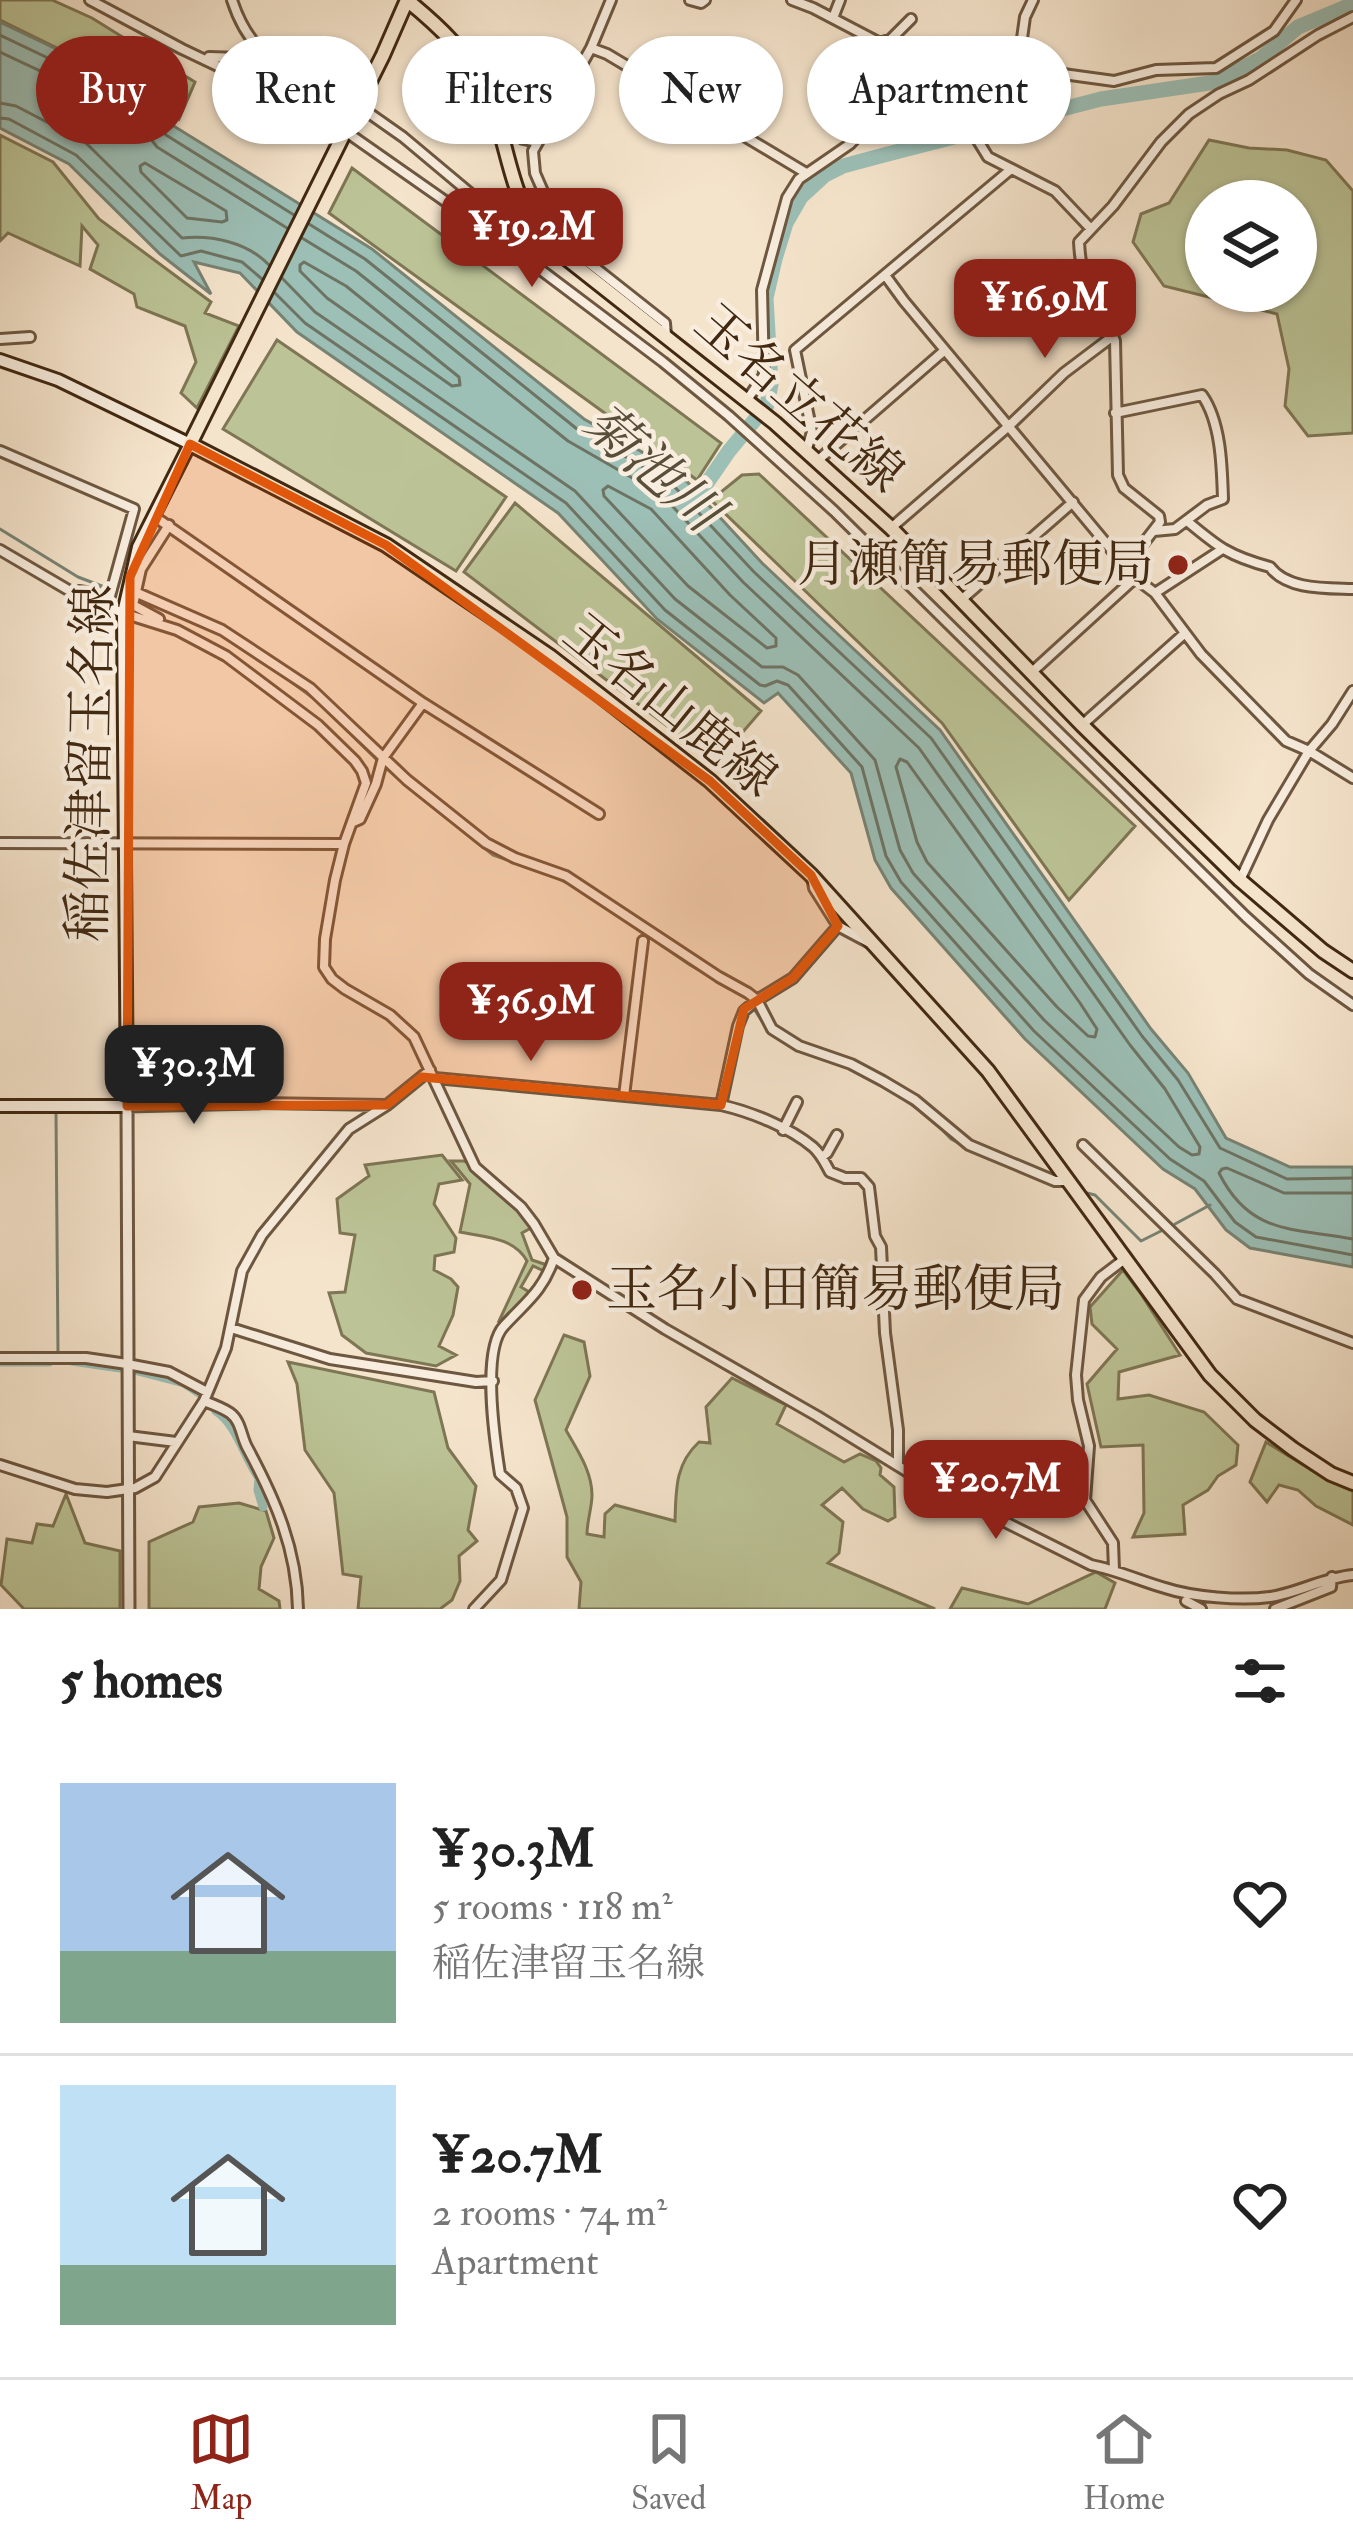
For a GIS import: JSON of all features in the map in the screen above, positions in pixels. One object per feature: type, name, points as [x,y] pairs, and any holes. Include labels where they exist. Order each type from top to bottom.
[{"type":"main road","points":[[378,61],[407,0]]},
{"type":"main road","name":"玉名立花線","points":[[407,0],[457,45],[488,93],[521,199],[557,251],[775,423],[890,528],[1240,880],[1353,971]]},
{"type":"main road","points":[[0,360],[58,380],[190,444],[339,144]]},
{"type":"main road","name":"稲佐津留玉名線","points":[[127,1106],[123,613],[138,547],[190,444]]},
{"type":"main road","name":"玉名山鹿線","points":[[190,444],[386,545],[551,657],[710,781],[811,875],[988,1071],[1210,1375],[1255,1420],[1331,1474],[1353,1483]]},
{"type":"main road","points":[[0,1106],[127,1106]]},
{"type":"street","points":[[90,0],[212,61]]},
{"type":"street","points":[[232,0],[247,36]]},
{"type":"street","points":[[595,38],[611,0]]},
{"type":"street","points":[[690,0],[705,0]]},
{"type":"street","points":[[792,0],[867,36]]},
{"type":"street","points":[[833,18],[840,0]]},
{"type":"street","points":[[1022,36],[1033,0]]},
{"type":"street","points":[[1071,74],[1114,81],[1156,70],[1216,68],[1274,31],[1296,0]]},
{"type":"street","points":[[1032,672],[1136,578],[1139,549],[1160,522],[1159,516],[1124,488],[1118,475],[1113,336],[1087,289],[1079,242],[1189,114],[1353,17]]},
{"type":"street","points":[[894,36],[911,19]]},
{"type":"street","points":[[595,49],[806,173]]},
{"type":"street","points":[[201,56],[212,56]]},
{"type":"street","points":[[378,119],[483,204],[499,207],[521,199]]},
{"type":"street","points":[[356,144],[505,243],[739,425],[885,561],[1246,917],[1309,974],[1353,1005]]},
{"type":"street","points":[[537,144],[532,151],[536,173],[558,226],[584,259],[665,323],[667,335]]},
{"type":"street","points":[[753,404],[764,375],[762,290],[788,198],[799,179],[850,144]]},
{"type":"street","points":[[981,144],[988,157],[1055,191],[1091,229]]},
{"type":"street","points":[[810,458],[812,432],[795,350],[1010,170]]},
{"type":"street","points":[[885,275],[1136,578],[1155,593],[1184,634],[1286,741],[1353,778]]},
{"type":"street","points":[[890,528],[1064,373],[1113,336]]},
{"type":"street","points":[[0,339],[31,337]]},
{"type":"street","points":[[810,458],[946,350]]},
{"type":"street","points":[[1115,413],[1202,395],[1207,400],[1222,463],[1223,499],[1175,529],[1154,531]]},
{"type":"street","points":[[0,452],[134,509],[110,596],[70,590]]},
{"type":"street","points":[[961,600],[1073,502]]},
{"type":"street","points":[[1186,521],[1221,550],[1270,567],[1276,575],[1305,586],[1353,589]]},
{"type":"street","points":[[599,814],[423,703],[165,523],[141,568],[133,604],[254,675],[318,725],[355,761],[366,783],[344,844],[329,910],[324,967],[332,979],[414,1037],[475,1167],[521,1207],[554,1258],[921,1480],[1075,1558],[1201,1609]]},
{"type":"street","points":[[0,550],[70,590],[177,630]]},
{"type":"street","points":[[1155,593],[1221,550]]},
{"type":"street","points":[[135,592],[222,630],[310,688],[407,780],[486,843],[566,876],[752,1003],[772,1029],[799,1046],[883,1081],[915,1100],[968,1145],[1074,1187]]},
{"type":"street","points":[[1082,725],[1184,634]]},
{"type":"street","points":[[1240,880],[1268,820],[1309,751],[1353,692]]},
{"type":"street","points":[[352,823],[360,819],[383,758],[423,703]]},
{"type":"street","points":[[0,843],[344,844]]},
{"type":"street","points":[[811,875],[838,926],[875,945]]},
{"type":"street","points":[[721,1105],[738,1026],[752,1003],[793,978],[838,926]]},
{"type":"street","points":[[624,1096],[643,941]]},
{"type":"street","points":[[0,1465],[75,1489],[107,1492],[129,1489],[155,1477],[206,1397],[231,1328],[242,1271],[262,1234],[349,1129],[432,1074],[740,1109],[818,1150],[830,1172],[861,1178],[869,1186],[874,1236],[881,1247],[898,1465]]},
{"type":"street","points":[[783,1130],[796,1102]]},
{"type":"street","points":[[129,1609],[127,1106],[387,1105]]},
{"type":"street","points":[[822,1157],[837,1135]]},
{"type":"street","points":[[1083,1145],[1237,1299],[1353,1343]]},
{"type":"street","points":[[1114,1570],[1113,1544],[1085,1500],[1089,1446],[1076,1375],[1084,1300],[1101,1277],[1126,1257]]},
{"type":"street","points":[[475,1609],[501,1580],[523,1508],[516,1488],[500,1474],[493,1432],[493,1345],[502,1328],[534,1296],[554,1258]]},
{"type":"street","points":[[231,1328],[330,1359],[493,1381]]},
{"type":"street","points":[[0,1358],[86,1358],[169,1372],[230,1412],[280,1512],[296,1570],[298,1609]]},
{"type":"street","points":[[128,1436],[178,1442]]},
{"type":"street","points":[[1186,1601],[1275,1597],[1332,1577],[1353,1575]]},
{"type":"street","points":[[1275,1609],[1331,1587],[1332,1577]]},
{"type":"highlighted area","points":[[190,444],[386,545],[710,781],[811,875],[838,926],[793,978],[744,1009],[721,1105],[422,1077],[387,1105],[127,1106],[130,577]]},
{"type":"green space","points":[[0,0],[52,0],[121,36],[36,38],[0,20]]},
{"type":"green space","points":[[0,135],[53,162],[99,219],[211,302],[205,313],[239,326],[197,408],[181,393],[196,362],[185,326],[137,307],[134,294],[90,269],[98,245],[82,226],[80,266],[8,233],[0,241]]},
{"type":"green space","points":[[1209,140],[1326,160],[1353,191],[1353,433],[1308,436],[1285,406],[1289,369],[1277,314],[1269,312],[1317,312],[1317,180],[1185,180],[1185,291],[1164,286],[1133,242],[1141,214],[1169,203]]},
{"type":"green space","points":[[352,168],[721,443],[697,480],[329,213]]},
{"type":"green space","points":[[277,340],[506,497],[456,571],[223,429]]},
{"type":"green space","points":[[759,474],[1135,826],[1069,900],[942,723],[711,500],[742,475]]},
{"type":"green space","points":[[515,503],[761,711],[716,763],[464,572]]},
{"type":"green space","points":[[442,1155],[462,1180],[439,1184],[434,1204],[456,1238],[454,1252],[435,1256],[434,1270],[458,1287],[453,1315],[439,1346],[456,1355],[436,1366],[366,1353],[342,1335],[329,1293],[345,1292],[355,1235],[340,1233],[337,1199],[369,1176],[365,1165]]},
{"type":"green space","points":[[451,1161],[470,1164],[520,1210],[531,1228],[522,1233],[532,1260],[547,1265],[544,1271],[533,1266],[521,1287],[531,1293],[505,1321],[499,1321],[527,1261],[506,1243],[460,1232],[470,1184]]},
{"type":"green space","points":[[1123,1270],[1180,1355],[1119,1372],[1118,1399],[1149,1395],[1204,1412],[1238,1445],[1236,1465],[1183,1505],[1185,1534],[1133,1537],[1144,1513],[1143,1445],[1101,1447],[1087,1384],[1117,1349],[1092,1324],[1090,1307]]},
{"type":"green space","points":[[564,1335],[584,1342],[590,1376],[566,1430],[591,1486],[587,1534],[604,1537],[605,1514],[615,1505],[675,1521],[681,1468],[699,1442],[710,1443],[706,1407],[732,1378],[786,1405],[777,1424],[844,1462],[860,1454],[876,1461],[880,1475],[894,1487],[895,1517],[888,1521],[863,1509],[842,1488],[822,1505],[843,1522],[839,1553],[828,1563],[935,1609],[579,1609],[581,1582],[567,1557],[567,1517],[535,1400]]},
{"type":"green space","points":[[288,1362],[434,1392],[448,1448],[476,1486],[468,1530],[477,1541],[459,1556],[460,1581],[452,1600],[440,1609],[358,1609],[361,1577],[343,1574],[334,1493],[305,1450],[297,1384]]},
{"type":"green space","points":[[1266,1442],[1353,1491],[1353,1525],[1316,1506],[1298,1490],[1279,1485],[1267,1502],[1250,1482]]},
{"type":"green space","points":[[66,1494],[85,1543],[120,1551],[120,1609],[24,1609],[1,1585],[7,1539],[32,1543],[37,1524],[53,1526]]},
{"type":"green space","points":[[239,1503],[266,1511],[274,1538],[261,1567],[259,1589],[279,1601],[280,1609],[149,1609],[149,1542],[193,1522],[199,1507]]},
{"type":"green space","points":[[1096,1572],[1115,1583],[1105,1609],[950,1609],[962,1588],[1028,1604]]},
{"type":"water","name":"菊池川","points":[[0,22],[36,39],[36,144],[188,144],[188,135],[372,249],[584,419],[679,473],[762,563],[940,730],[1151,1029],[1188,1073],[1226,1138],[1290,1167],[1353,1167],[1353,1267],[1250,1248],[1226,1230],[1195,1189],[1163,1169],[1025,1039],[891,888],[875,860],[851,773],[778,693],[764,703],[657,619],[558,513],[297,332],[240,273],[194,262],[211,294],[160,254],[69,164],[0,128]]},
{"type":"waterway","name":"菊池川","points":[[689,509],[767,405],[771,384],[766,298],[775,259],[786,223],[801,197],[825,175],[843,166],[1101,99],[1216,82],[1260,59],[1298,27],[1353,4]]},
{"type":"waterway","points":[[0,529],[78,577],[107,588]]},
{"type":"waterway","points":[[139,599],[210,629]]},
{"type":"waterway","points":[[274,669],[317,701],[379,762]]},
{"type":"waterway","points":[[386,768],[493,855],[579,889]]},
{"type":"waterway","points":[[587,894],[735,990]]},
{"type":"waterway","points":[[754,1009],[768,1030]]},
{"type":"waterway","points":[[879,1083],[968,1148]]},
{"type":"waterway","points":[[56,1114],[58,1353]]},
{"type":"waterway","points":[[1083,1192],[1095,1195],[1141,1241],[1161,1231]]},
{"type":"waterway","points":[[1175,1224],[1210,1205]]},
{"type":"waterway","points":[[72,1361],[120,1368]]},
{"type":"waterway","points":[[0,1362],[49,1362]]},
{"type":"waterway","points":[[134,1370],[184,1383],[199,1393]]},
{"type":"waterway","points":[[216,1411],[235,1433],[259,1478],[263,1507]]},
{"type":"place","name":"月瀬簡易郵便局","points":[[1178,565]]},
{"type":"place","name":"玉名小田簡易郵便局","points":[[582,1290]]}]
